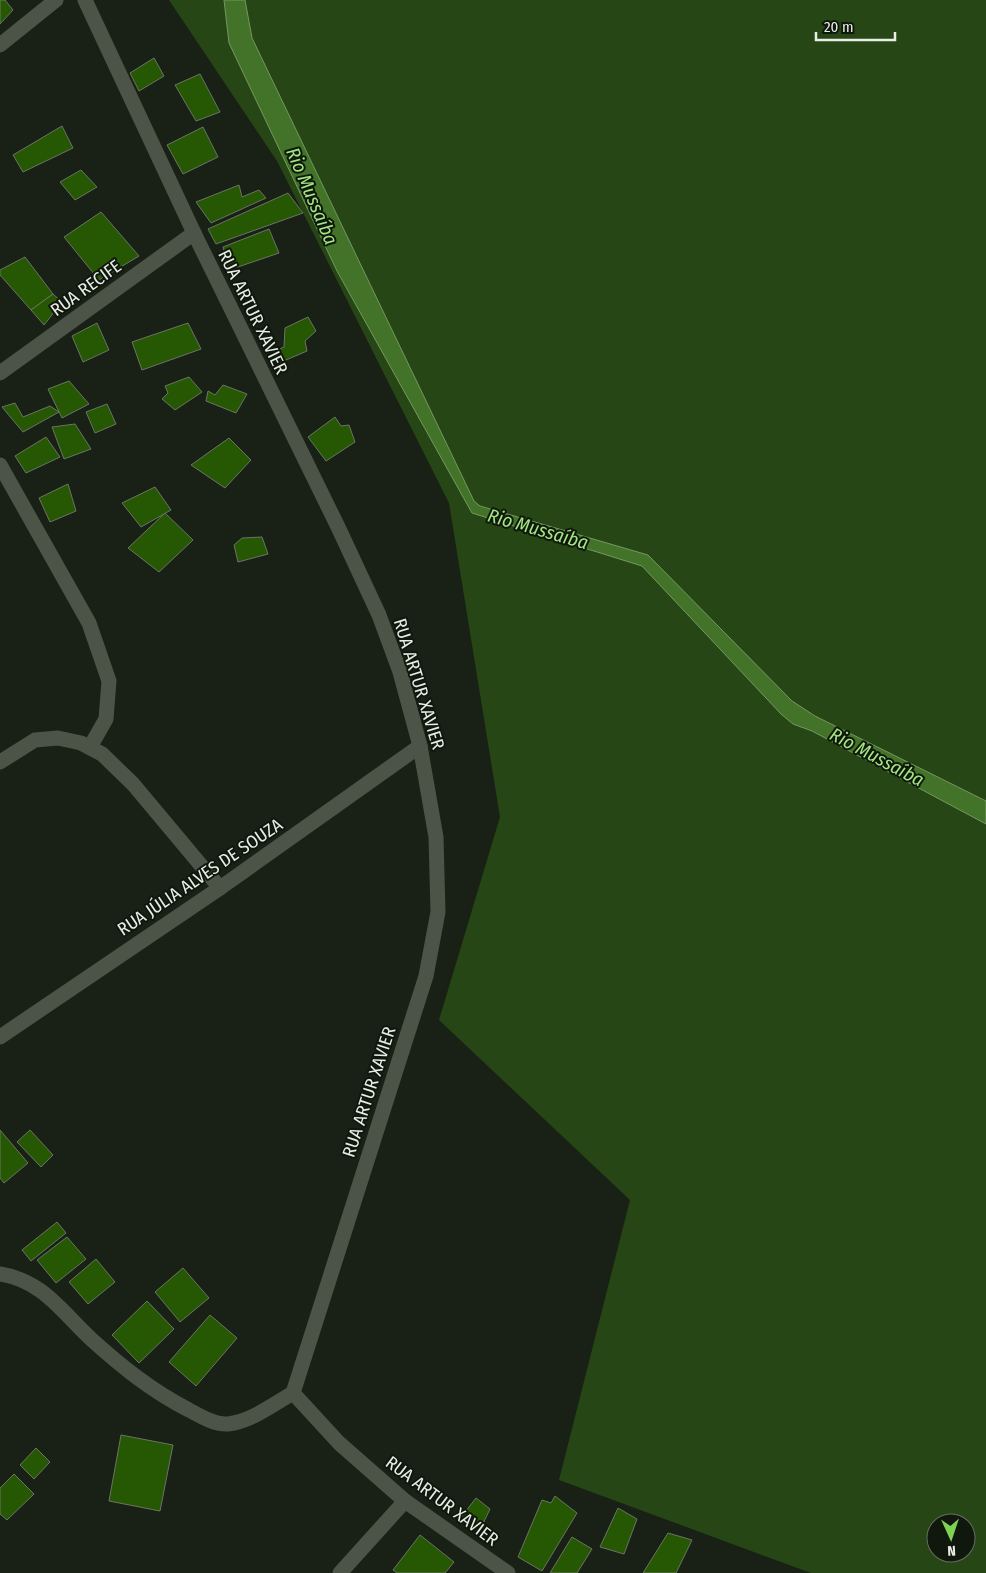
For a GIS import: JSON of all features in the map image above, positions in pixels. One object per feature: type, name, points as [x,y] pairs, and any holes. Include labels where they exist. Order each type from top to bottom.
[{"type":"street","points":[[0,45],[56,0]]},
{"type":"street","name":"RUA ARTUR XAVIER","points":[[85,0],[194,233],[379,615],[400,672],[420,746],[436,837],[438,912],[426,976],[293,1393],[339,1443],[405,1501],[508,1573]]},
{"type":"street","name":"RUA RECIFE","points":[[0,373],[194,233]]},
{"type":"street","points":[[0,465],[89,623],[109,681],[106,719],[90,747]]},
{"type":"street","points":[[0,762],[35,740],[58,738],[90,747],[102,754],[133,784],[220,888]]},
{"type":"street","name":"RUA JÚLIA ALVES DE SOUZA","points":[[0,1037],[220,888],[420,746]]},
{"type":"street","points":[[0,1274],[19,1277],[49,1296],[91,1338],[157,1394],[206,1419],[226,1424],[244,1421],[293,1393]]},
{"type":"street","points":[[340,1573],[405,1501]]},
{"type":"shaded area","points":[[169,0],[986,0],[986,1573],[811,1573],[559,1480],[630,1200],[439,1020],[500,817],[449,503],[277,161]]},
{"type":"water","name":"Rio Mussaíba","points":[[224,0],[245,0],[252,38],[474,501],[480,506],[648,555],[792,701],[815,716],[986,801],[986,824],[812,731],[793,724],[781,714],[642,566],[472,513],[337,271],[229,43]]},
{"type":"building","points":[[0,0],[5,0],[13,10],[0,24]]},
{"type":"building","points":[[154,58],[164,76],[139,91],[130,73]]},
{"type":"building","points":[[200,74],[220,112],[196,121],[175,85]]},
{"type":"building","points":[[62,126],[73,148],[23,172],[13,155]]},
{"type":"building","points":[[203,127],[218,157],[183,174],[167,145]]},
{"type":"building","points":[[81,170],[97,187],[75,200],[60,182]]},
{"type":"building","points":[[239,185],[242,197],[259,190],[266,198],[211,223],[196,202]]},
{"type":"building","points":[[288,193],[303,213],[216,244],[208,229]]},
{"type":"building","points":[[101,212],[139,256],[99,280],[64,237]]},
{"type":"building","points":[[269,229],[279,253],[229,270],[223,247]]},
{"type":"building","points":[[25,257],[53,294],[31,310],[0,275],[0,270]]},
{"type":"building","points":[[53,294],[62,302],[44,325],[31,310]]},
{"type":"building","points":[[308,317],[316,331],[305,341],[307,351],[279,363],[271,353],[284,347],[285,328]]},
{"type":"building","points":[[97,323],[109,350],[83,362],[72,336]]},
{"type":"building","points":[[188,323],[201,349],[142,370],[132,342]]},
{"type":"building","points":[[189,377],[202,392],[175,410],[162,399],[168,393],[165,386]]},
{"type":"building","points":[[69,381],[89,404],[62,418],[48,389]]},
{"type":"building","points":[[223,385],[247,394],[236,413],[206,401],[208,391],[215,395]]},
{"type":"building","points":[[15,403],[23,417],[50,406],[59,412],[23,432],[2,407]]},
{"type":"building","points":[[107,404],[116,424],[95,433],[86,412]]},
{"type":"building","points":[[335,417],[341,426],[349,425],[355,442],[326,461],[308,437]]},
{"type":"building","points":[[75,424],[91,449],[64,459],[52,427]]},
{"type":"building","points":[[46,437],[60,457],[26,473],[15,456]]},
{"type":"building","points":[[229,438],[251,460],[225,488],[191,465]]},
{"type":"building","points":[[68,484],[76,511],[50,522],[39,498]]},
{"type":"building","points":[[155,487],[171,510],[141,527],[122,503]]},
{"type":"building","points":[[165,513],[193,540],[159,572],[128,548]]},
{"type":"building","points":[[262,537],[268,554],[238,562],[234,545],[242,538]]},
{"type":"building","points":[[0,1130],[28,1163],[4,1183],[0,1178]]},
{"type":"building","points":[[30,1130],[53,1155],[41,1167],[17,1142]]},
{"type":"building","points":[[57,1222],[66,1233],[31,1261],[22,1250]]},
{"type":"building","points":[[67,1237],[86,1259],[56,1283],[37,1260]]},
{"type":"building","points":[[96,1259],[115,1282],[88,1304],[69,1282]]},
{"type":"building","points":[[183,1268],[209,1298],[180,1322],[155,1292]]},
{"type":"building","points":[[147,1301],[174,1329],[139,1363],[112,1335]]},
{"type":"building","points":[[210,1315],[237,1338],[196,1386],[169,1362]]},
{"type":"building","points":[[121,1435],[173,1445],[160,1511],[109,1501]]},
{"type":"building","points":[[36,1448],[50,1462],[34,1479],[20,1465]]},
{"type":"building","points":[[14,1474],[34,1494],[7,1520],[0,1514],[0,1488]]},
{"type":"building","points":[[555,1496],[577,1513],[542,1571],[518,1557],[542,1500],[551,1503]]},
{"type":"building","points":[[476,1498],[490,1509],[479,1532],[459,1520]]},
{"type":"building","points":[[618,1508],[637,1519],[624,1554],[600,1547]]},
{"type":"building","points":[[668,1533],[692,1540],[676,1573],[643,1573]]},
{"type":"building","points":[[420,1535],[454,1562],[445,1573],[397,1573],[393,1570]]},
{"type":"building","points":[[572,1537],[592,1549],[577,1573],[550,1573]]}]
